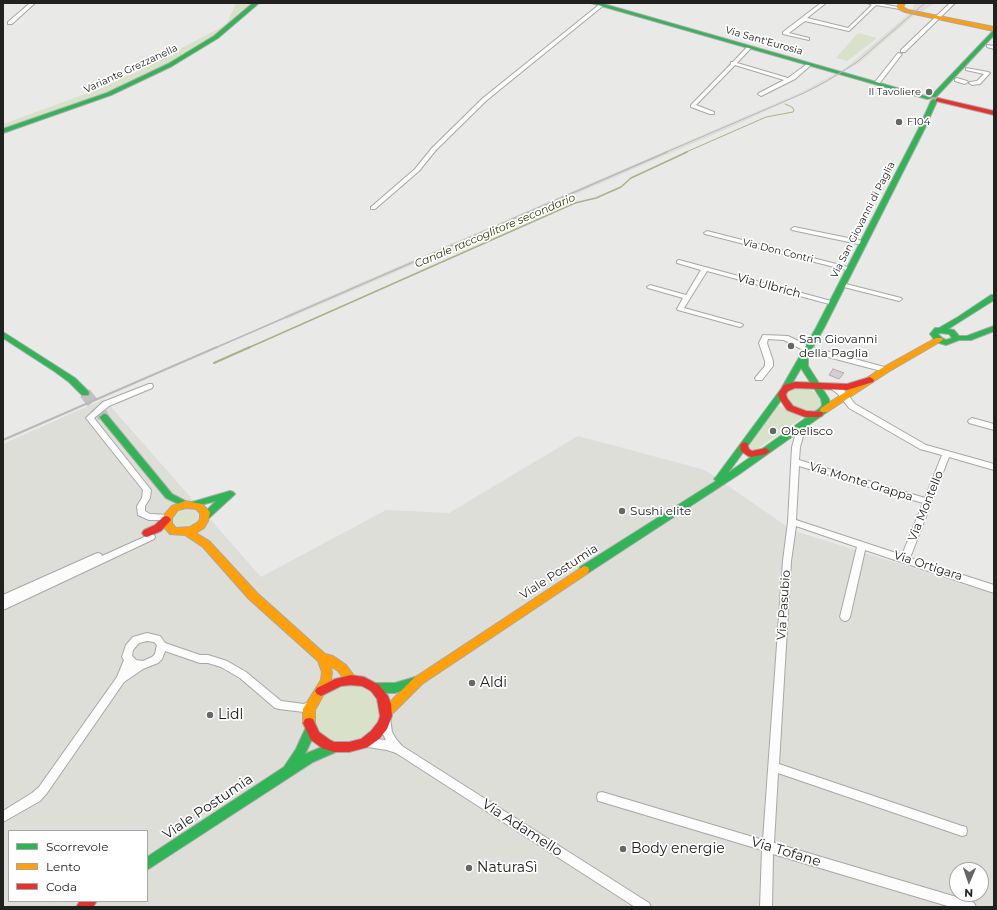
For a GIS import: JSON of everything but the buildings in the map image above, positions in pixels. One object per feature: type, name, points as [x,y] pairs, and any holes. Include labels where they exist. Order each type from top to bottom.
[{"type":"main road","name":"Variante Grezzanella","points":[[3,131],[94,99],[164,68],[216,37],[256,3]]},
{"type":"main road","name":"Via Sant'Eurosia","points":[[598,4],[877,84],[994,113]]},
{"type":"main road","points":[[901,6],[937,18],[994,31],[935,99]]},
{"type":"main road","points":[[935,99],[961,81],[968,68],[992,45]]},
{"type":"main road","name":"Via San Giovanni di Paglia","points":[[715,484],[784,390],[806,352],[833,303],[921,130],[935,99]]},
{"type":"main road","points":[[961,319],[950,343],[939,340],[934,336],[934,332],[941,330],[961,319],[994,297]]},
{"type":"main road","points":[[941,330],[968,338],[994,328]]},
{"type":"main road","points":[[3,334],[57,369],[72,380],[85,394]]},
{"type":"main road","name":"Viale Postumia","points":[[386,714],[418,680],[715,484],[735,473],[884,370],[939,340]]},
{"type":"main road","points":[[806,352],[804,366],[817,386],[825,399],[826,405],[822,412],[805,414],[790,408],[783,398],[784,390],[791,386],[817,386],[851,386],[870,380]]},
{"type":"main road","points":[[807,371],[833,386]]},
{"type":"main road","points":[[104,417],[169,496],[189,504],[199,506],[205,512],[206,516]]},
{"type":"main road","points":[[744,445],[745,451],[751,454],[766,451]]},
{"type":"main road","points":[[149,535],[158,528],[168,516],[189,504],[230,494],[206,516],[201,525],[188,532]]},
{"type":"main road","points":[[169,496],[169,528],[173,531]]},
{"type":"main road","points":[[201,525],[206,544]]},
{"type":"main road","points":[[149,535],[173,531],[188,532],[206,544],[253,596],[322,658],[327,672],[325,685],[311,704],[308,720],[315,736],[326,744],[334,747],[349,747],[364,743],[375,735],[383,725],[386,714],[386,704],[382,696],[375,688],[364,682],[351,680],[339,682],[321,691]]},
{"type":"main road","points":[[322,658],[329,659],[342,668],[351,680]]},
{"type":"main road","name":"Viale Postumia","points":[[375,688],[395,688],[418,680]]},
{"type":"main road","name":"Viale Postumia","points":[[285,773],[300,753],[311,729]]},
{"type":"main road","name":"Viale Postumia","points":[[148,863],[285,773],[309,758],[334,747]]},
{"type":"street","points":[[10,23],[33,3]]},
{"type":"street","points":[[807,39],[784,33],[824,3]]},
{"type":"street","points":[[877,84],[901,52],[953,3]]},
{"type":"street","points":[[373,208],[417,170],[434,149],[485,99],[598,4]]},
{"type":"street","points":[[804,19],[849,30],[872,4],[901,6]]},
{"type":"street","points":[[712,113],[693,106],[749,48]]},
{"type":"street","points":[[733,63],[788,80]]},
{"type":"street","points":[[761,94],[788,80],[809,65]]},
{"type":"street","points":[[968,68],[988,73],[978,83],[972,84]]},
{"type":"street","points":[[794,229],[863,243]]},
{"type":"street","name":"Via Don Contri","points":[[707,233],[850,269]]},
{"type":"street","name":"Via Ulbrich","points":[[679,262],[833,303]]},
{"type":"street","points":[[705,269],[680,309],[740,325]]},
{"type":"street","points":[[842,285],[898,299]]},
{"type":"street","points":[[650,287],[687,298]]},
{"type":"street","points":[[759,378],[768,366],[769,360],[763,344],[766,337],[786,338],[806,352],[884,370]]},
{"type":"street","points":[[149,386],[106,404],[90,418],[147,490],[146,498],[141,506],[141,513],[149,517],[168,516]]},
{"type":"street","points":[[833,386],[845,396],[852,406],[923,446],[994,467]]},
{"type":"street","points":[[972,421],[994,427]]},
{"type":"street","name":"Via Pasubio","points":[[766,907],[768,846],[787,561],[792,522],[796,443],[802,426]]},
{"type":"street","points":[[785,438],[793,440],[796,443]]},
{"type":"street","name":"Via Montello","points":[[905,558],[946,454]]},
{"type":"street","name":"Via Monte Grappa","points":[[795,462],[928,502]]},
{"type":"street","name":"Via Ortigara","points":[[792,522],[994,588]]},
{"type":"street","points":[[3,599],[149,535]]},
{"type":"street","points":[[3,606],[149,535]]},
{"type":"street","points":[[845,617],[862,545]]},
{"type":"street","points":[[147,637],[157,639],[160,651],[150,663],[141,665],[134,664],[129,659],[127,653],[128,648],[132,644],[142,638],[147,637]]},
{"type":"street","points":[[160,651],[183,654],[200,659],[208,659],[224,664],[243,675],[279,705],[304,708],[311,704]]},
{"type":"street","points":[[3,817],[36,797],[43,790],[121,679],[129,659]]},
{"type":"street","points":[[121,679],[141,665]]},
{"type":"street","name":"Via Adamello","points":[[386,714],[387,732],[392,742],[400,750],[631,903],[645,907]]},
{"type":"street","name":"Via Adamello","points":[[364,743],[384,744],[400,750]]},
{"type":"street","points":[[773,766],[962,831]]},
{"type":"street","name":"Via Tofane","points":[[602,797],[970,907]]},
{"type":"shaded area","points":[[915,3],[935,3],[920,13],[918,12],[859,63],[818,87],[733,126],[287,319],[284,316],[802,92],[846,68],[912,11]]},
{"type":"shaded area","points":[[104,399],[261,577],[386,510],[449,513],[578,436],[705,470],[792,530],[994,594],[994,907],[3,907],[3,444]]},
{"type":"green space","points":[[236,3],[255,3],[213,38],[165,66],[103,95],[3,130],[3,124],[91,92],[142,69],[218,29],[227,23]]},
{"type":"green space","points":[[858,33],[877,38],[847,61],[836,58]]},
{"type":"green space","points":[[802,388],[813,391],[821,397],[820,408],[806,411],[791,406],[787,396],[788,393],[791,390]]},
{"type":"green space","points":[[778,406],[784,407],[802,418],[754,451],[751,451],[748,448]]},
{"type":"green space","points":[[188,511],[196,514],[196,519],[189,526],[179,526],[175,522],[176,517],[181,513]]},
{"type":"green space","points":[[342,686],[355,686],[370,691],[377,698],[380,712],[375,727],[357,740],[335,741],[319,731],[315,720],[316,707],[324,696]]},
{"type":"waterway","name":"Canale raccoglitore secondario","points":[[684,153],[766,117],[793,112],[794,110],[792,107],[785,104]]},
{"type":"waterway","name":"Canale raccoglitore secondario","points":[[248,348],[575,203],[596,198],[621,187],[631,178],[687,152]]},
{"type":"waterway","name":"Canale raccoglitore secondario","points":[[214,363],[250,347]]},
{"type":"tunnel","points":[[85,393],[104,417]]},
{"type":"railway","points":[[664,153],[804,93],[827,81],[857,62],[925,3]]},
{"type":"railway","points":[[215,348],[667,152]]},
{"type":"railway","points":[[3,440],[217,347]]},
{"type":"traffic: fast","points":[[3,131],[109,94],[170,65],[216,37],[256,3]]},
{"type":"traffic: fast","points":[[594,3],[929,98]]},
{"type":"traffic: fast","points":[[934,96],[994,32]]},
{"type":"traffic: fast","points":[[719,479],[784,390],[820,328],[921,130],[934,101]]},
{"type":"traffic: fast","points":[[941,330],[961,319],[994,297]]},
{"type":"traffic: fast","points":[[956,338],[968,338],[994,328]]},
{"type":"traffic: fast","points":[[938,330],[951,332],[956,337],[955,340],[946,343],[939,340],[934,334],[938,330]]},
{"type":"traffic: fast","points":[[3,334],[57,369],[72,380],[85,393]]},
{"type":"traffic: fast","points":[[584,570],[735,473],[824,410],[826,405],[825,399],[804,366],[804,356]]},
{"type":"traffic: fast","points":[[104,417],[169,496],[185,504]]},
{"type":"traffic: fast","points":[[193,504],[230,494]]},
{"type":"traffic: fast","points":[[206,516],[230,494]]},
{"type":"traffic: fast","points":[[375,688],[395,688],[415,682]]},
{"type":"traffic: fast","points":[[290,767],[300,753],[311,729]]},
{"type":"traffic: fast","points":[[148,863],[285,773],[309,758],[334,747]]},
{"type":"traffic: slow","points":[[902,3],[900,8],[907,11],[994,29]]},
{"type":"traffic: slow","points":[[824,410],[885,370],[939,340]]},
{"type":"traffic: slow","points":[[185,504],[199,506],[205,512],[205,519],[201,525],[193,530],[183,532],[173,531],[167,524],[167,517],[175,508],[185,504]]},
{"type":"traffic: slow","points":[[188,532],[206,544],[253,596],[322,658],[327,672],[326,681],[309,709],[309,723]]},
{"type":"traffic: slow","points":[[386,713],[418,681],[584,570]]},
{"type":"traffic: slow","points":[[322,658],[329,659],[342,668],[351,680]]},
{"type":"traffic: jam","points":[[938,100],[994,113]]},
{"type":"traffic: jam","points":[[819,414],[805,414],[790,408],[783,398],[782,394],[784,390],[787,387],[795,385],[847,387],[870,380]]},
{"type":"traffic: jam","points":[[744,445],[745,451],[751,454],[766,451]]},
{"type":"traffic: jam","points":[[147,533],[158,528],[166,520]]},
{"type":"traffic: jam","points":[[309,723],[315,736],[326,744],[334,747],[349,747],[364,743],[375,735],[383,725],[386,716],[385,704],[382,696],[375,688],[364,682],[351,680],[339,682],[321,691]]},
{"type":"traffic: jam","points":[[82,907],[90,902]]},
{"type":"place","name":"Il Tavoliere","points":[[929,92]]},
{"type":"place","name":"F104","points":[[899,122]]},
{"type":"place","name":"San Giovanni della Paglia","points":[[791,346]]},
{"type":"place","name":"Obelisco","points":[[773,431]]},
{"type":"place","name":"Sushi elite","points":[[622,511]]},
{"type":"place","name":"Aldi","points":[[472,683]]},
{"type":"place","name":"Lidl","points":[[210,715]]},
{"type":"place","name":"Body energie","points":[[623,849]]},
{"type":"place","name":"NaturaSì","points":[[469,868]]}]
